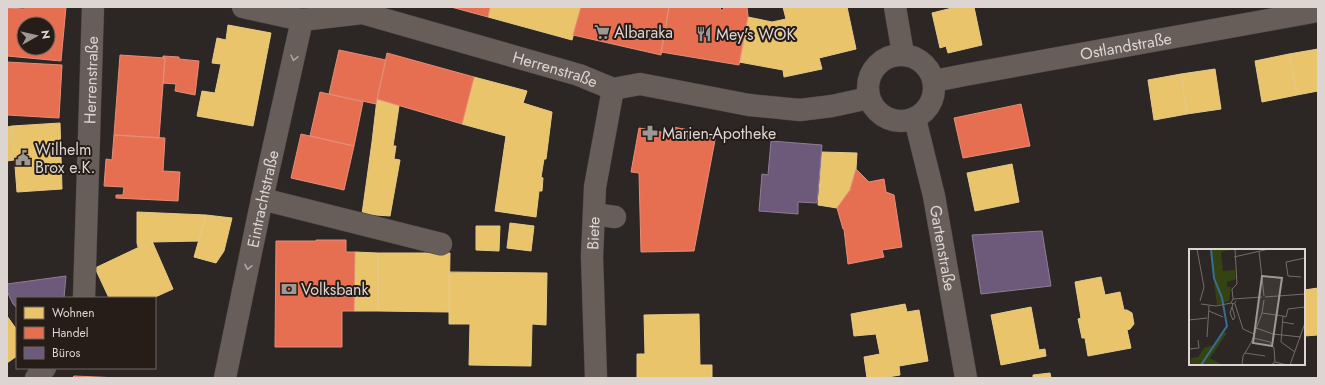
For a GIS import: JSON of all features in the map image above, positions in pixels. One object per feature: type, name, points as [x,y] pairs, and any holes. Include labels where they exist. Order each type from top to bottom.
[{"type":"street","name":"Herrenstraße","points":[[84,297],[93,7]]},
{"type":"street","name":"Herrenstraße","points":[[243,7],[302,20],[362,13],[578,75],[613,89],[640,84],[749,105],[800,110],[832,106],[869,98]]},
{"type":"street","points":[[895,7],[903,54]]},
{"type":"street","name":"Ostlandstraße","points":[[934,82],[970,74],[1318,11]]},
{"type":"street","name":"Eintrachtstraße","points":[[225,378],[262,199],[302,20]]},
{"type":"street","points":[[903,54],[914,57],[923,63],[930,71],[934,82],[934,93],[931,104],[915,119],[903,121],[893,120],[882,116],[874,108],[869,98],[868,85],[871,73],[879,62],[890,56],[903,54]]},
{"type":"street","name":"Biete","points":[[596,378],[592,257],[604,216],[595,187],[613,89]]},
{"type":"street","name":"Gartenstraße","points":[[915,119],[934,196],[966,378]]},
{"type":"street","points":[[262,199],[441,244]]},
{"type":"street","points":[[36,378],[44,369]]},
{"type":"building: Wohnen","points":[[490,7],[581,7],[572,40],[488,17]]},
{"type":"building: Wohnen","points":[[783,7],[847,7],[856,49],[819,58],[822,69],[784,77],[783,70],[739,62],[748,17],[772,22],[786,19]]},
{"type":"building: Wohnen","points":[[956,7],[974,7],[982,45],[948,53],[946,46],[940,48],[932,13]]},
{"type":"building: Wohnen","points":[[228,25],[271,33],[253,126],[197,116],[202,91],[215,93],[221,64],[212,63],[217,38],[226,40]]},
{"type":"building: Wohnen","points":[[1318,49],[1318,91],[1297,95],[1289,54]]},
{"type":"building: Wohnen","points":[[1289,54],[1297,95],[1262,102],[1255,61]]},
{"type":"building: Wohnen","points":[[1215,69],[1221,109],[1187,114],[1181,74]]},
{"type":"building: Wohnen","points":[[1181,74],[1187,114],[1154,120],[1148,80]]},
{"type":"building: Wohnen","points":[[474,77],[527,91],[523,103],[552,112],[546,159],[544,159],[541,177],[543,178],[542,191],[539,191],[536,217],[495,211],[506,136],[462,124]]},
{"type":"building: Wohnen","points":[[377,99],[399,106],[393,146],[396,146],[394,159],[400,160],[390,216],[362,214]]},
{"type":"building: Wohnen","points":[[60,123],[62,189],[17,192],[12,126]]},
{"type":"building: Wohnen","points":[[12,126],[14,160],[7,161],[7,127]]},
{"type":"building: Wohnen","points":[[822,152],[857,153],[856,169],[850,190],[837,208],[818,205]]},
{"type":"building: Wohnen","points":[[1012,164],[1019,202],[975,211],[967,173]]},
{"type":"building: Wohnen","points":[[137,212],[206,215],[199,241],[152,241],[138,247]]},
{"type":"building: Wohnen","points":[[206,215],[232,218],[224,251],[216,263],[194,257]]},
{"type":"building: Wohnen","points":[[510,223],[534,226],[531,251],[507,248]]},
{"type":"building: Wohnen","points":[[476,226],[500,226],[499,251],[476,250]]},
{"type":"building: Wohnen","points":[[152,241],[173,289],[155,297],[109,297],[95,268]]},
{"type":"building: Wohnen","points":[[355,252],[378,253],[378,311],[354,311]]},
{"type":"building: Wohnen","points":[[378,253],[450,253],[449,312],[378,311]]},
{"type":"building: Wohnen","points":[[449,272],[547,273],[546,325],[532,324],[531,366],[469,365],[470,324],[449,324]]},
{"type":"building: Wohnen","points":[[1101,277],[1105,295],[1120,292],[1124,310],[1132,313],[1134,324],[1127,330],[1131,348],[1088,356],[1085,338],[1082,338],[1078,319],[1081,318],[1075,282]]},
{"type":"building: Wohnen","points":[[1318,288],[1318,335],[1305,336],[1305,290]]},
{"type":"building: Wohnen","points":[[905,304],[907,312],[919,310],[928,361],[899,366],[900,375],[882,378],[867,378],[864,357],[880,354],[876,334],[854,336],[851,314]]},
{"type":"building: Wohnen","points":[[1031,307],[1039,350],[1045,349],[1046,356],[1001,365],[991,315]]},
{"type":"building: Wohnen","points":[[699,314],[700,365],[712,365],[712,378],[637,378],[637,354],[645,354],[644,315]]},
{"type":"building: Wohnen","points":[[7,316],[16,329],[16,357],[7,363]]},
{"type":"building: Wohnen","points":[[1050,373],[1051,378],[1033,378],[1033,375]]},
{"type":"building: Handel","points":[[25,7],[66,7],[61,61],[7,56],[7,8],[24,9]]},
{"type":"building: Handel","points":[[451,7],[490,7],[488,17]]},
{"type":"building: Handel","points":[[581,7],[669,7],[661,55],[573,35]]},
{"type":"building: Handel","name":"Mey's WOK","points":[[669,7],[721,7],[720,10],[723,10],[724,7],[747,7],[748,16],[739,65],[661,52]]},
{"type":"building: Handel","points":[[339,50],[386,60],[376,104],[329,94]]},
{"type":"building: Handel","points":[[387,53],[474,77],[462,124],[377,99]]},
{"type":"building: Handel","points":[[120,55],[165,58],[159,138],[114,135]]},
{"type":"building: Handel","points":[[163,56],[179,57],[179,59],[199,61],[195,95],[175,91],[176,84],[163,83],[165,58],[163,58]]},
{"type":"building: Handel","points":[[7,62],[62,65],[59,118],[7,115]]},
{"type":"building: Handel","points":[[320,92],[363,102],[354,146],[310,136]]},
{"type":"building: Handel","points":[[1021,104],[1030,146],[963,158],[954,118]]},
{"type":"building: Handel","points":[[673,127],[716,135],[694,251],[641,252],[639,173],[631,172],[639,128],[672,134]]},
{"type":"building: Handel","points":[[301,134],[354,146],[344,190],[291,178]]},
{"type":"building: Handel","points":[[114,135],[165,138],[163,171],[180,172],[178,201],[116,198],[116,195],[123,195],[124,187],[104,186],[106,159],[112,160]]},
{"type":"building: Handel","points":[[856,169],[869,182],[884,179],[886,192],[894,195],[902,247],[882,250],[884,257],[848,264],[844,229],[837,208],[850,190]]},
{"type":"building: Handel","points":[[346,240],[346,252],[355,252],[354,311],[342,311],[342,347],[275,347],[276,241]]},
{"type":"building: Handel","points":[[74,376],[120,378],[72,378]]},
{"type":"building: Büros","points":[[771,141],[822,145],[817,203],[798,202],[798,214],[759,211],[762,174],[768,175]]},
{"type":"building: Büros","points":[[1042,231],[1051,286],[981,294],[972,235]]},
{"type":"building: Büros","points":[[66,276],[64,297],[16,297],[16,307],[7,291],[7,284]]},
{"type":"place","name":"Albaraka","points":[[602,32]]},
{"type":"place","name":"Mey's WOK","points":[[704,34]]},
{"type":"place","name":"Marien-Apotheke","points":[[650,133]]},
{"type":"place","name":"Wilhelm Brox e.K.","points":[[23,158]]},
{"type":"place","name":"Volksbank","points":[[289,289]]}]
